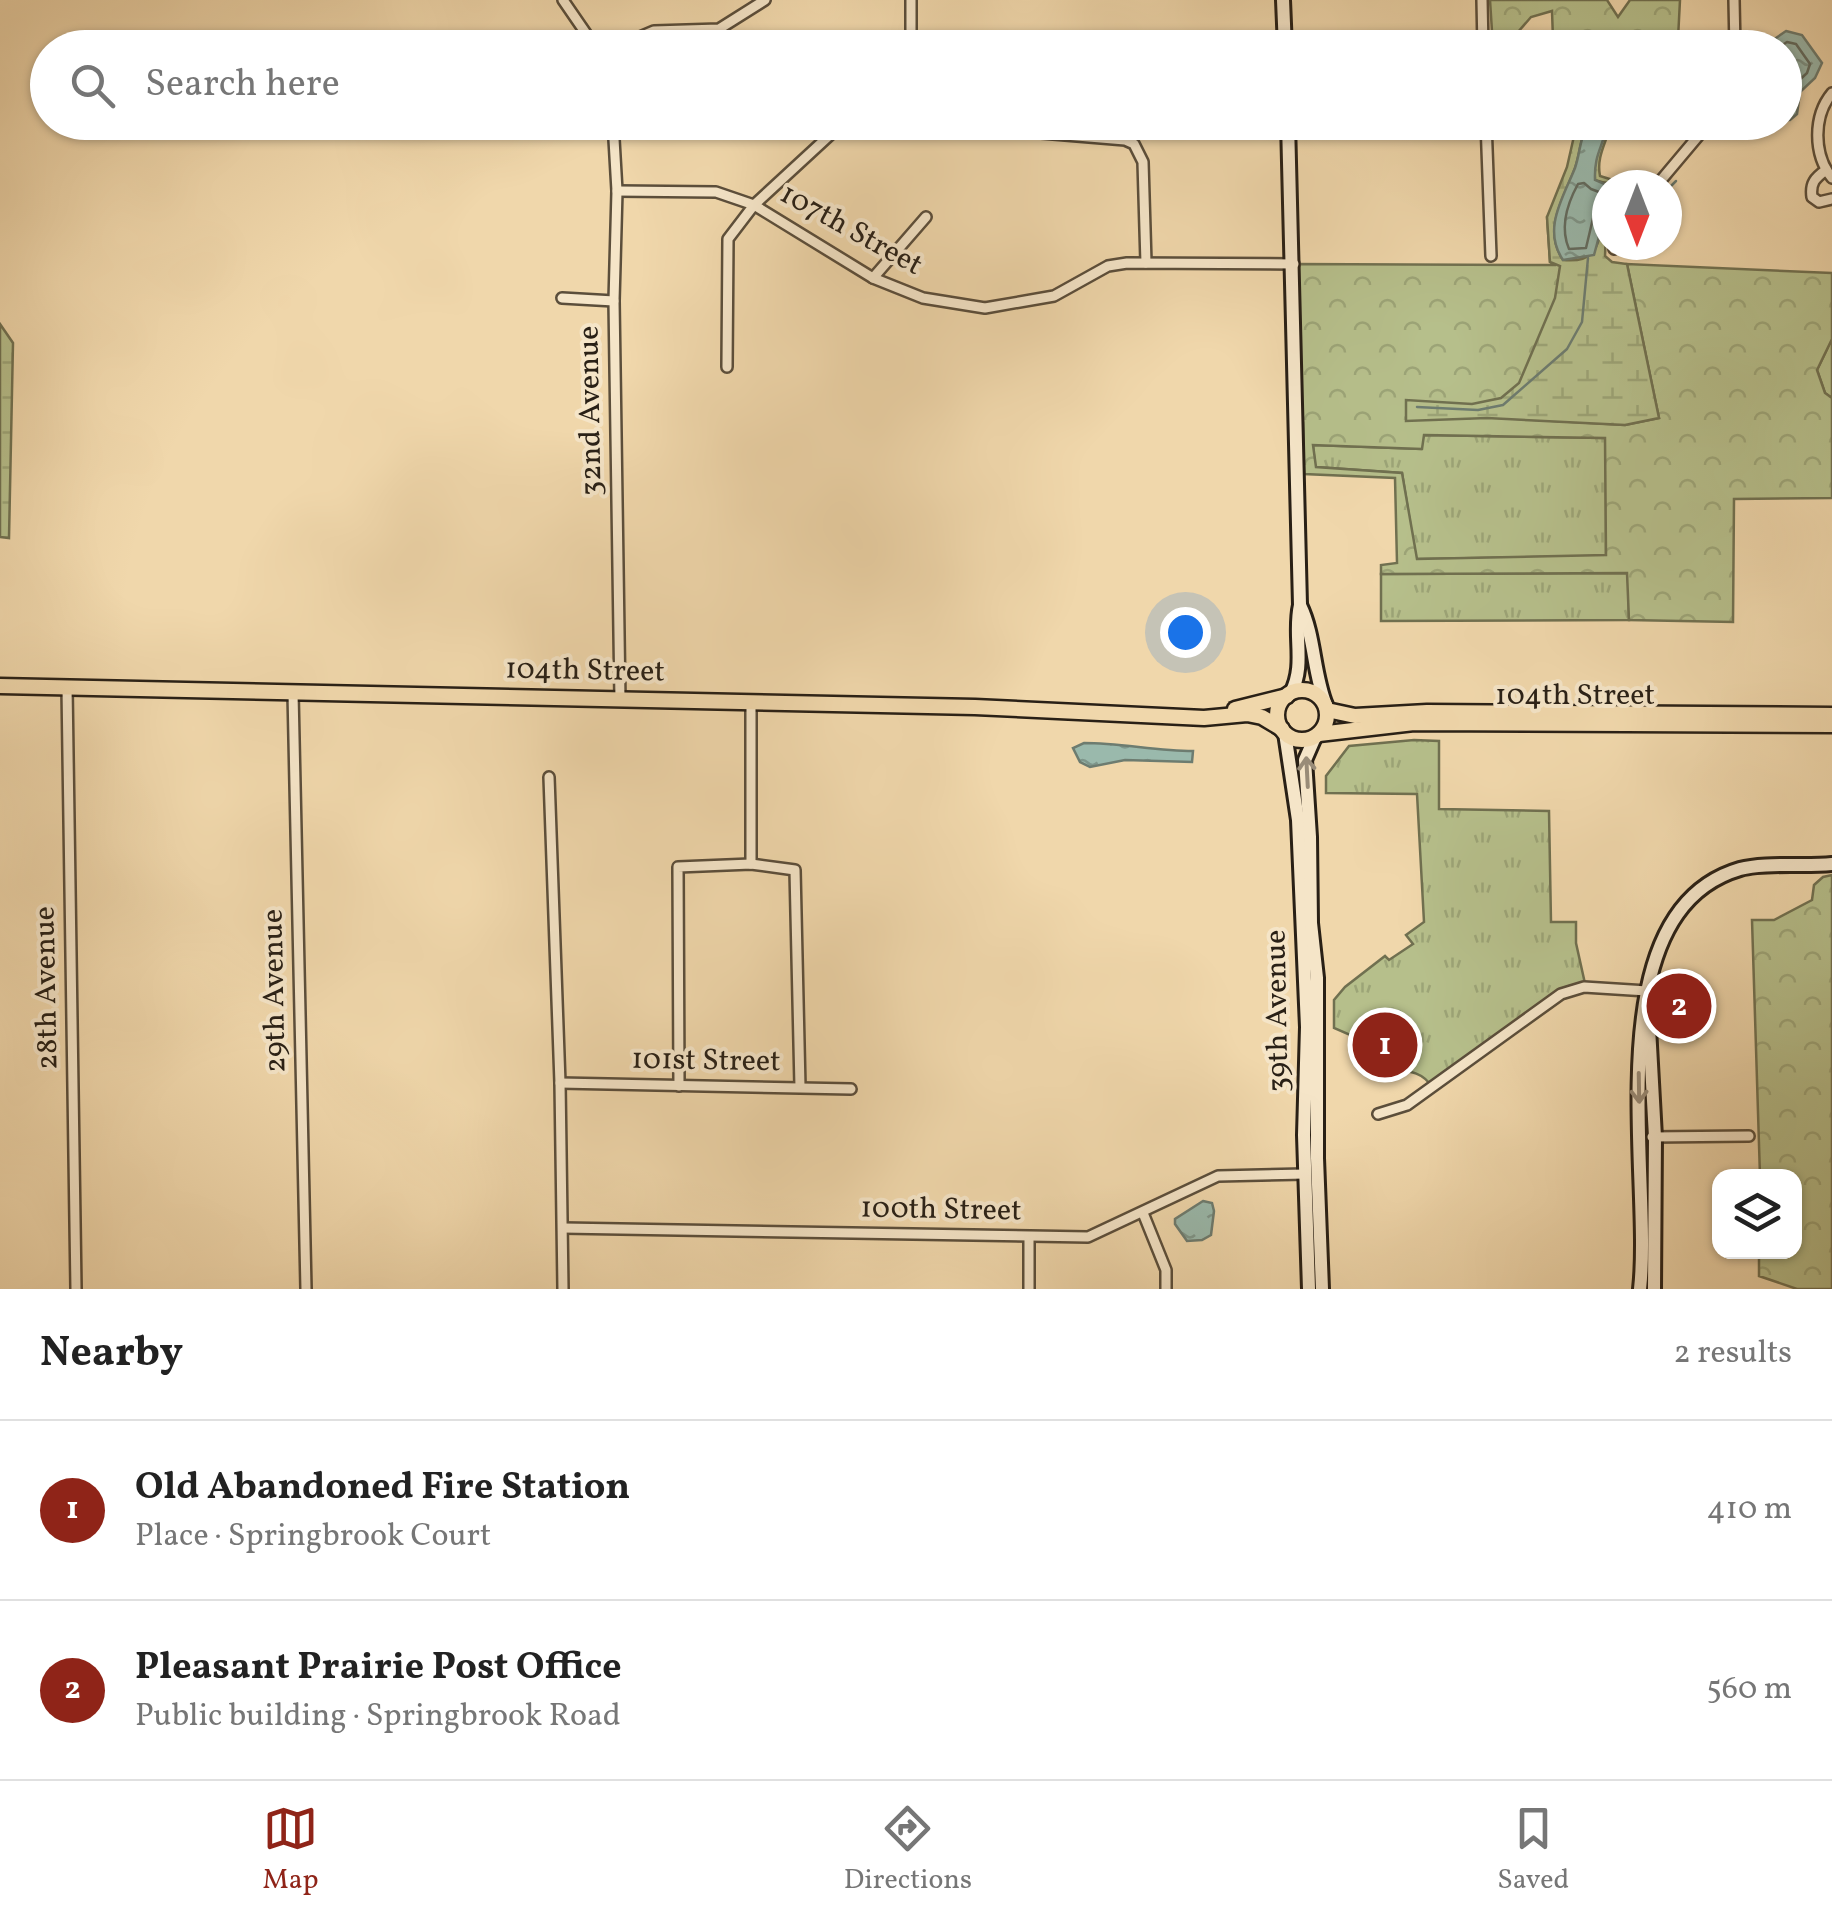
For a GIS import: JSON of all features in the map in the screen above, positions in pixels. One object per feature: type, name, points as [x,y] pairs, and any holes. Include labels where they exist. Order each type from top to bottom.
[{"type":"main road","points":[[1282,0],[1284,30]]},
{"type":"main road","points":[[1289,140],[1300,605],[1296,625],[1300,668],[1278,708],[1283,731],[1299,740],[1317,735],[1324,727],[1326,708],[1300,605]]},
{"type":"main road","name":"104th Street","points":[[0,686],[751,702],[1204,718],[1247,714],[1283,731]]},
{"type":"main road","points":[[1289,694],[1307,690],[1322,698],[1326,708]]},
{"type":"main road","name":"104th Street","points":[[1170,714],[1238,708],[1289,694]]},
{"type":"main road","name":"104th Street","points":[[1326,708],[1355,716],[1428,712],[1832,715]]},
{"type":"main road","name":"104th Street","points":[[1317,735],[1414,723],[1832,725]]},
{"type":"main road","name":"39th Avenue","points":[[1283,731],[1304,837],[1322,1289]]},
{"type":"main road","name":"39th Avenue","points":[[1309,1289],[1305,1174],[1305,760],[1317,735]]},
{"type":"main road","points":[[1654,1289],[1639,1025],[1655,958],[1675,918],[1701,889],[1741,869],[1829,863]]},
{"type":"main road","points":[[1640,1289],[1648,1137]]},
{"type":"street","points":[[563,0],[584,30]]},
{"type":"street","points":[[911,0],[911,30]]},
{"type":"street","points":[[1482,0],[1483,30]]},
{"type":"street","points":[[1734,0],[1735,30]]},
{"type":"street","points":[[686,30],[719,29],[764,1]]},
{"type":"street","points":[[1832,93],[1822,107],[1818,129],[1829,174],[1815,178],[1810,188],[1812,197],[1819,202],[1832,199]]},
{"type":"street","name":"32nd Avenue","points":[[614,140],[620,700]]},
{"type":"street","points":[[727,367],[728,240],[754,205],[824,140]]},
{"type":"street","points":[[1100,140],[1134,144],[1143,162],[1146,262]]},
{"type":"street","points":[[1487,140],[1490,256]]},
{"type":"street","points":[[1670,170],[1695,140]]},
{"type":"street","name":"107th Street","points":[[617,192],[716,192],[754,205],[873,278],[923,298],[984,308],[1054,296],[1108,266],[1146,262],[1294,264]]},
{"type":"street","points":[[873,278],[926,218]]},
{"type":"street","points":[[562,298],[614,301]]},
{"type":"street","name":"28th Avenue","points":[[67,687],[76,1289]]},
{"type":"street","name":"29th Avenue","points":[[294,692],[306,1289]]},
{"type":"street","points":[[751,702],[751,864]]},
{"type":"street","points":[[549,777],[563,1289]]},
{"type":"street","points":[[680,1086],[678,866],[751,864],[796,870],[800,1088]]},
{"type":"street","points":[[1378,1114],[1407,1105],[1561,994],[1584,988],[1647,992]]},
{"type":"street","name":"101st Street","points":[[560,1083],[850,1089]]},
{"type":"street","points":[[1648,1137],[1750,1136]]},
{"type":"street","name":"100th Street","points":[[563,1228],[1088,1237],[1218,1176],[1305,1174]]},
{"type":"street","points":[[1143,1213],[1166,1270],[1166,1289]]},
{"type":"street","points":[[1029,1289],[1030,1237]]},
{"type":"green space","points":[[1490,0],[1607,0],[1618,17],[1630,0],[1680,0],[1678,30],[1553,30],[1552,11],[1531,17],[1520,30],[1492,30]]},
{"type":"green space","points":[[1573,140],[1582,140],[1557,214],[1557,248],[1563,260],[1576,260],[1592,253],[1592,260],[1627,264],[1659,418],[1625,425],[1487,418],[1406,421],[1406,400],[1472,404],[1501,398],[1519,383],[1555,298],[1560,266],[1550,262],[1547,217]]},
{"type":"green space","points":[[1606,140],[1599,170],[1595,170],[1594,157]]},
{"type":"green space","points":[[1558,207],[1553,238],[1588,258],[1502,418],[1625,425],[1659,418],[1627,264],[1832,273],[1832,339],[1817,370],[1825,393],[1832,398],[1832,498],[1734,499],[1733,622],[1629,620],[1627,573],[1381,574],[1381,565],[1397,563],[1395,478],[1304,474],[1303,423],[1297,423],[1294,264],[1556,265],[1550,262],[1547,217]],"holes":[[[1424,435],[1605,438],[1606,555],[1417,559],[1402,473],[1316,467],[1313,445],[1422,449]]]},
{"type":"green space","points":[[0,324],[13,343],[9,538],[0,537]]},
{"type":"green space","points":[[1832,339],[1832,398],[1825,393],[1817,370]]},
{"type":"green space","points":[[1423,435],[1606,438],[1606,556],[1416,559],[1402,473],[1315,467],[1313,445],[1421,449]]},
{"type":"green space","points":[[1628,573],[1629,620],[1381,621],[1381,574]]},
{"type":"green space","points":[[1439,741],[1439,809],[1549,811],[1551,922],[1576,922],[1576,943],[1586,988],[1572,989],[1432,1087],[1415,1073],[1378,1067],[1355,1037],[1334,1028],[1334,1000],[1345,987],[1385,956],[1389,960],[1413,944],[1406,935],[1424,922],[1417,794],[1326,793],[1326,776],[1349,746]]},
{"type":"green space","points":[[1832,875],[1832,1289],[1797,1289],[1759,1276],[1759,1259],[1802,1259],[1802,1169],[1760,1169],[1752,920],[1774,920],[1812,900],[1814,885]]},
{"type":"water","points":[[1802,35],[1822,63],[1815,78],[1802,90]]},
{"type":"water","points":[[1582,140],[1603,140],[1596,170],[1592,170],[1592,255],[1563,260],[1554,237],[1560,202],[1575,168]]},
{"type":"water","points":[[1084,743],[1193,751],[1192,762],[1125,760],[1090,767],[1080,762],[1073,748]]},
{"type":"water","points":[[1203,1201],[1212,1203],[1214,1211],[1211,1235],[1187,1241],[1175,1219]]},
{"type":"waterway","points":[[1417,407],[1478,410],[1503,405],[1567,349],[1582,322],[1588,258]]},
{"type":"place","name":"Pleasant Prairie Post Office","points":[[1679,1006]]},
{"type":"place","name":"Old Abandoned Fire Station","points":[[1385,1045]]}]
